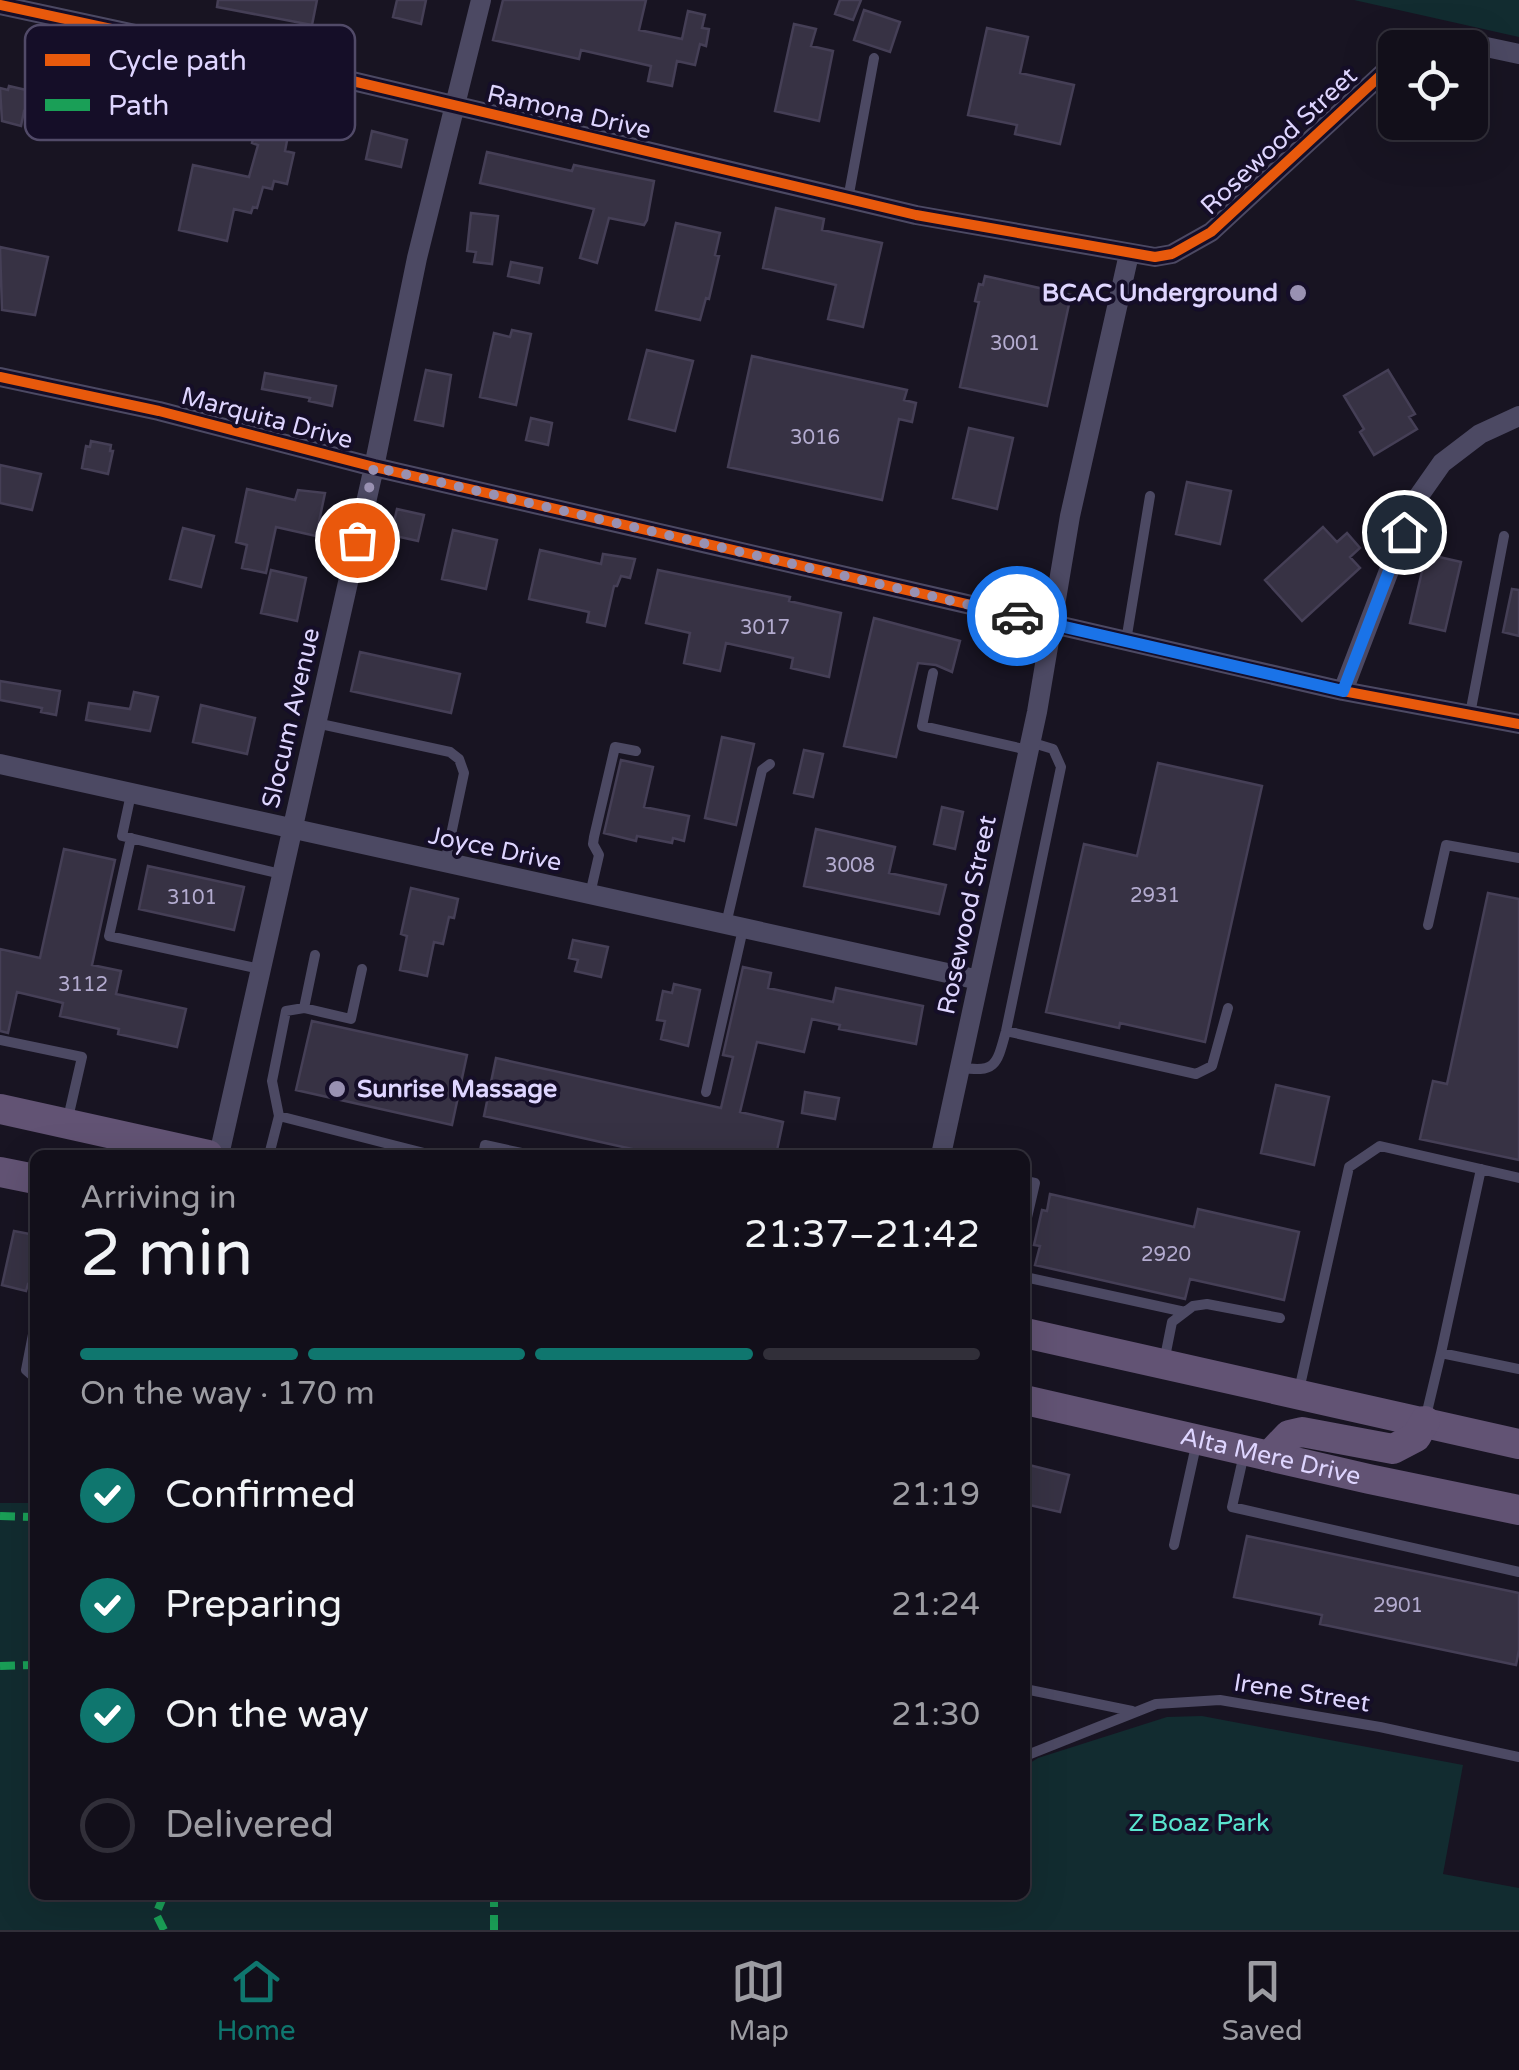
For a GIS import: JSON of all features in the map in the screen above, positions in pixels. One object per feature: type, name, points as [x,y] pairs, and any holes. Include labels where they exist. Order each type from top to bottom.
[{"type":"main road","points":[[0,1109],[185,1150]]},
{"type":"main road","points":[[0,1172],[30,1179]]},
{"type":"main road","points":[[1030,1334],[1519,1444]]},
{"type":"main road","name":"Alta Mere Drive","points":[[1030,1401],[1519,1510]]},
{"type":"main road","points":[[1256,1453],[1289,1434],[1302,1432],[1392,1449],[1416,1437],[1425,1421]]},
{"type":"street","name":"Slocum Avenue","points":[[220,1150],[374,467],[417,258],[481,0]]},
{"type":"street","name":"Ramona Drive","points":[[0,5],[91,25]]},
{"type":"street","points":[[1488,47],[1519,54]]},
{"type":"street","name":"Rosewood Street","points":[[942,1150],[1030,747],[1070,516],[1129,254],[1172,254],[1211,232],[1378,78]]},
{"type":"street","name":"Ramona Drive","points":[[355,83],[916,215],[1129,254]]},
{"type":"street","name":"Marquita Drive","points":[[0,377],[1343,691],[1519,724]]},
{"type":"street","points":[[1343,691],[1416,500],[1442,463],[1480,434],[1519,416]]},
{"type":"street","name":"Joyce Drive","points":[[0,764],[979,980]]},
{"type":"lane","points":[[848,199],[874,58]]},
{"type":"lane","points":[[1126,641],[1150,496]]},
{"type":"lane","points":[[1470,715],[1504,536]]},
{"type":"lane","points":[[933,673],[922,726],[1053,750],[1061,767],[997,1060],[990,1069],[982,1071],[960,1066]]},
{"type":"lane","points":[[315,723],[450,752],[459,759],[464,772],[445,863]]},
{"type":"lane","points":[[590,895],[599,854],[594,837],[615,747],[636,751]]},
{"type":"lane","points":[[706,1092],[762,770],[770,764]]},
{"type":"lane","points":[[131,794],[122,836],[281,874]]},
{"type":"lane","points":[[131,838],[109,936],[260,969]]},
{"type":"lane","points":[[1428,925],[1446,844],[1519,858]]},
{"type":"lane","points":[[304,1008],[315,955]]},
{"type":"lane","points":[[269,1150],[279,1116],[272,1081],[286,1011],[304,1008],[351,1020],[362,968]]},
{"type":"lane","points":[[1006,1031],[1196,1074],[1212,1066],[1228,1008]]},
{"type":"lane","points":[[0,1040],[82,1056],[66,1124]]},
{"type":"lane","points":[[279,1116],[412,1150]]},
{"type":"lane","points":[[484,1150],[485,1145],[508,1150]]},
{"type":"lane","points":[[1298,1394],[1348,1167],[1380,1146],[1519,1178]]},
{"type":"lane","points":[[1425,1421],[1480,1170]]},
{"type":"lane","points":[[1030,1182],[1035,1183],[1030,1204]]},
{"type":"lane","points":[[1030,1278],[1185,1312]]},
{"type":"lane","points":[[1164,1363],[1172,1322],[1192,1306],[1207,1304],[1280,1318]]},
{"type":"lane","points":[[30,1350],[26,1370],[30,1374]]},
{"type":"lane","points":[[1441,1353],[1519,1369]]},
{"type":"lane","points":[[1174,1545],[1197,1440]]},
{"type":"lane","points":[[1256,1453],[1232,1507],[1519,1572]]},
{"type":"lane","points":[[1030,1689],[1135,1712]]},
{"type":"lane","name":"Irene Street","points":[[1030,1754],[1156,1704],[1220,1700],[1380,1726],[1519,1757]]},
{"type":"green space","points":[[1354,0],[1519,0],[1519,37]]},
{"type":"green space","name":"Z Boaz Park","points":[[0,1503],[30,1503],[30,1900],[1030,1900],[1030,1763],[1167,1717],[1202,1716],[1463,1765],[1443,1874],[1519,1888],[1519,1930],[0,1930]]},
{"type":"building","points":[[218,0],[317,0],[312,25],[217,7]]},
{"type":"building","points":[[397,0],[426,0],[421,24],[393,17]]},
{"type":"building","points":[[503,0],[646,0],[639,30],[682,39],[688,11],[705,15],[702,28],[709,29],[706,46],[700,44],[695,65],[677,61],[672,86],[648,81],[651,66],[581,50],[579,59],[493,40]]},
{"type":"building","points":[[840,0],[861,0],[853,20],[835,14]]},
{"type":"building","points":[[864,10],[900,22],[890,52],[854,40]]},
{"type":"building","points":[[794,24],[816,29],[811,46],[833,51],[819,121],[775,111]]},
{"type":"building","points":[[987,28],[1028,37],[1020,73],[1074,85],[1060,144],[1015,134],[1017,125],[968,115]]},
{"type":"building","points":[[9,86],[25,90],[21,126],[2,121],[0,88],[8,90]]},
{"type":"building","points":[[372,131],[407,140],[401,167],[366,159]]},
{"type":"building","points":[[287,140],[285,151],[294,153],[287,184],[274,181],[272,189],[263,187],[257,208],[253,207],[251,213],[234,209],[227,241],[179,230],[193,165],[249,177],[258,145],[252,143]]},
{"type":"building","points":[[487,152],[572,171],[574,165],[654,181],[647,220],[644,225],[609,218],[597,263],[580,258],[594,209],[480,183]]},
{"type":"building","points":[[776,208],[824,219],[822,230],[882,243],[863,327],[828,319],[836,285],[763,268]]},
{"type":"building","points":[[471,213],[498,216],[492,264],[474,262],[476,252],[467,251]]},
{"type":"building","points":[[676,223],[720,233],[715,255],[719,256],[700,320],[656,310]]},
{"type":"building","points":[[0,247],[48,257],[35,315],[2,310]]},
{"type":"building","points":[[511,262],[542,268],[539,283],[508,276]]},
{"type":"building","points":[[985,276],[1071,295],[1047,406],[960,387],[979,302],[975,301]]},
{"type":"building","points":[[512,330],[531,334],[516,405],[480,397],[494,333],[510,337]]},
{"type":"building","points":[[647,350],[693,361],[675,431],[629,419]]},
{"type":"building","points":[[752,356],[907,390],[904,400],[916,403],[912,422],[899,419],[882,500],[728,467]]},
{"type":"building","points":[[426,370],[451,375],[443,426],[415,420]]},
{"type":"building","points":[[1388,370],[1415,414],[1409,417],[1417,429],[1374,455],[1344,396]]},
{"type":"building","points":[[265,373],[336,386],[332,406],[262,389]]},
{"type":"building","points":[[531,418],[552,423],[548,445],[526,440]]},
{"type":"building","points":[[969,428],[1013,438],[997,509],[953,498]]},
{"type":"building","points":[[91,441],[111,445],[108,474],[82,468],[86,446],[90,447]]},
{"type":"building","points":[[0,465],[41,474],[32,510],[0,503]]},
{"type":"building","points":[[1187,482],[1231,491],[1220,544],[1176,534]]},
{"type":"building","points":[[247,489],[295,500],[298,490],[325,493],[316,536],[276,527],[266,573],[242,568],[247,545],[236,542]]},
{"type":"building","points":[[397,509],[424,515],[418,541],[391,535]]},
{"type":"building","points":[[1323,527],[1337,542],[1347,533],[1360,548],[1350,557],[1360,568],[1302,621],[1265,580]]},
{"type":"building","points":[[183,528],[214,536],[201,587],[170,579]]},
{"type":"building","points":[[453,530],[497,540],[486,589],[442,579]]},
{"type":"building","points":[[540,550],[601,564],[603,554],[635,559],[630,578],[621,576],[614,586],[605,626],[587,622],[589,612],[529,599]]},
{"type":"building","points":[[1426,554],[1461,562],[1445,631],[1410,623]]},
{"type":"building","points":[[271,570],[306,578],[297,621],[261,613]]},
{"type":"building","points":[[658,570],[790,597],[789,601],[841,613],[829,677],[791,668],[793,658],[726,643],[720,671],[684,663],[690,633],[646,623]]},
{"type":"building","points":[[1512,589],[1519,590],[1519,636],[1503,632]]},
{"type":"building","points":[[874,618],[960,641],[952,672],[918,663],[896,757],[844,746]]},
{"type":"building","points":[[360,652],[460,674],[451,713],[351,691]]},
{"type":"building","points":[[0,681],[60,691],[56,715],[41,712],[42,708],[0,700]]},
{"type":"building","points":[[134,692],[158,697],[150,731],[86,720],[89,703],[130,709]]},
{"type":"building","points":[[201,705],[255,718],[247,754],[193,742]]},
{"type":"building","points":[[722,737],[754,744],[736,825],[705,818]]},
{"type":"building","points":[[804,750],[823,754],[813,797],[794,793]]},
{"type":"building","points":[[621,760],[653,767],[644,807],[689,816],[684,841],[673,838],[672,843],[637,836],[636,841],[604,833]]},
{"type":"building","points":[[1158,763],[1262,786],[1205,1042],[1046,1012],[1084,844],[1137,856]]},
{"type":"building","points":[[942,807],[963,812],[955,849],[934,844]]},
{"type":"building","points":[[816,829],[895,847],[889,873],[946,885],[939,914],[804,886]]},
{"type":"building","points":[[64,849],[115,860],[92,965],[121,971],[116,994],[186,1009],[177,1047],[60,1016],[63,1003],[17,992],[8,1033],[0,1031],[0,949],[40,958]]},
{"type":"building","points":[[148,866],[244,887],[234,930],[139,909]]},
{"type":"building","points":[[411,888],[458,899],[443,944],[434,942],[427,976],[400,970],[407,936],[401,934]]},
{"type":"building","points":[[1488,893],[1519,899],[1519,1160],[1420,1139],[1433,1081],[1447,1084]]},
{"type":"building","points":[[573,940],[608,947],[601,977],[575,971],[578,960],[569,958]]},
{"type":"building","points":[[743,967],[771,973],[768,988],[833,1002],[836,988],[923,1006],[916,1044],[839,1029],[840,1025],[812,1019],[804,1052],[757,1042],[740,1112],[783,1122],[777,1150],[637,1150],[484,1116],[496,1058],[721,1108],[733,1057],[723,1055]]},
{"type":"building","points":[[674,984],[700,990],[688,1046],[661,1039],[665,1021],[657,1020],[663,991],[672,993]]},
{"type":"building","points":[[312,1021],[467,1055],[452,1125],[296,1090]]},
{"type":"building","points":[[1276,1085],[1329,1097],[1314,1165],[1261,1153]]},
{"type":"building","points":[[805,1092],[839,1098],[835,1119],[802,1113]]},
{"type":"building","points":[[1050,1194],[1194,1227],[1198,1209],[1299,1232],[1284,1300],[1190,1279],[1185,1299],[1035,1265],[1040,1246],[1034,1245]]},
{"type":"building","points":[[14,1231],[30,1234],[30,1285],[26,1291],[2,1285]]},
{"type":"building","points":[[1030,1465],[1069,1475],[1060,1512],[1030,1505]]},
{"type":"building","points":[[1247,1536],[1519,1593],[1516,1665],[1320,1624],[1322,1615],[1234,1597]]},
{"type":"marked path","points":[[0,1516],[30,1517]]},
{"type":"marked path","points":[[0,1666],[30,1665]]},
{"type":"marked path","points":[[162,1900],[156,1914],[164,1930]]},
{"type":"marked path","points":[[494,1900],[494,1930]]},
{"type":"cycle path","points":[[0,5],[93,25]]},
{"type":"cycle path","points":[[355,82],[916,215],[1155,257],[1172,254],[1211,232],[1378,78]]},
{"type":"cycle path","points":[[0,377],[159,411],[374,467],[1343,691],[1519,724]]},
{"type":"way so far","points":[[357,540],[374,467],[1017,616]]},
{"type":"place","name":"BCAC Underground","points":[[1298,293]]},
{"type":"place","name":"Sunrise Massage","points":[[337,1089]]},
{"type":"route","points":[[1017,616],[1343,691],[1404,532]]}]
